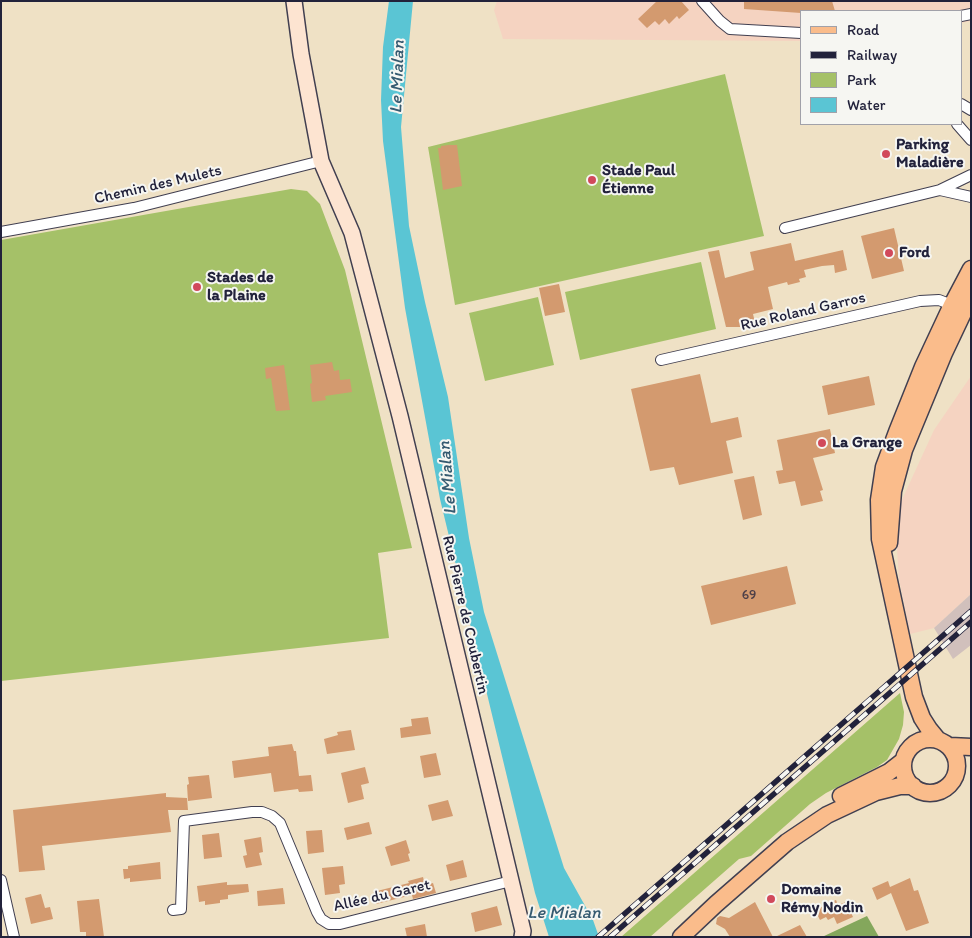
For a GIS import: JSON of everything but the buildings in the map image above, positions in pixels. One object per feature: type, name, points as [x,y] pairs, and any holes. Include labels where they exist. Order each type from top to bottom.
[{"type":"main road","points":[[681,937],[694,930],[716,904],[787,842],[827,815],[849,803],[888,788],[912,786],[926,792],[940,791],[952,782],[956,774],[957,759],[944,743],[928,729],[914,697],[880,539],[878,500],[884,467],[923,367],[952,305],[971,270]]},
{"type":"main road","points":[[892,596],[889,538],[893,491],[897,471],[944,352],[971,296]]},
{"type":"main road","points":[[912,746],[914,697]]},
{"type":"main road","points":[[912,786],[906,778],[904,761],[906,752],[921,740],[971,747]]},
{"type":"main road","points":[[787,842],[802,825],[822,808],[844,794],[889,772],[904,761]]},
{"type":"main road","points":[[956,774],[971,763]]},
{"type":"street","name":"Rue Pierre de Coubertin","points":[[294,1],[301,54],[321,161],[352,233],[400,416],[523,931],[522,937]]},
{"type":"street","points":[[702,1],[730,29],[800,33]]},
{"type":"street","points":[[958,125],[971,140]]},
{"type":"street","name":"Chemin des Mulets","points":[[1,232],[134,208],[321,161]]},
{"type":"street","points":[[784,228],[940,190],[971,175]]},
{"type":"street","points":[[940,190],[971,197]]},
{"type":"street","name":"Rue Roland Garros","points":[[661,360],[920,301],[939,300],[952,305]]},
{"type":"street","name":"Allée du Garet","points":[[172,910],[181,909],[184,821],[252,812],[262,812],[272,816],[280,823],[317,912],[321,919],[329,924],[340,924],[511,881]]},
{"type":"street","points":[[1,880],[14,937]]},
{"type":"shaded area","points":[[497,1],[971,1],[971,21],[962,23],[962,10],[800,10],[800,41],[503,39],[494,10]]},
{"type":"shaded area","points":[[971,376],[971,594],[934,628],[910,634],[899,579],[896,534],[900,504],[934,430]]},
{"type":"shaded area","points":[[971,594],[971,645],[953,659],[934,628]]},
{"type":"green space","name":"Stade Paul Étienne","points":[[725,74],[764,236],[455,305],[428,147]]},
{"type":"green space","points":[[291,189],[307,191],[320,204],[345,270],[412,548],[378,553],[389,638],[1,681],[1,240]]},
{"type":"green space","points":[[701,262],[716,329],[580,360],[565,292]]},
{"type":"green space","points":[[538,297],[554,365],[485,381],[469,313]]},
{"type":"green space","points":[[900,693],[904,712],[903,725],[899,739],[887,760],[826,793],[810,804],[751,856],[739,859],[650,937],[621,937]]},
{"type":"green space","points":[[867,916],[879,937],[822,937]]},
{"type":"water","name":"Le Mialan","points":[[389,1],[413,1],[401,127],[409,226],[448,397],[469,538],[484,612],[564,868],[593,920],[599,937],[549,937],[535,893],[440,499],[405,308],[383,141],[381,100],[383,47]]},
{"type":"railway","points":[[598,937],[971,611]]},
{"type":"railway","points":[[610,937],[971,622]]},
{"type":"place","name":"Parking Maladière","points":[[886,154]]},
{"type":"place","name":"Stade Paul Étienne","points":[[592,180]]},
{"type":"place","name":"Ford","points":[[889,253]]},
{"type":"place","name":"Stades de la Plaine","points":[[197,287]]},
{"type":"place","name":"La Grange","points":[[822,443]]},
{"type":"place","name":"Domaine Rémy Nodin","points":[[771,899]]}]
